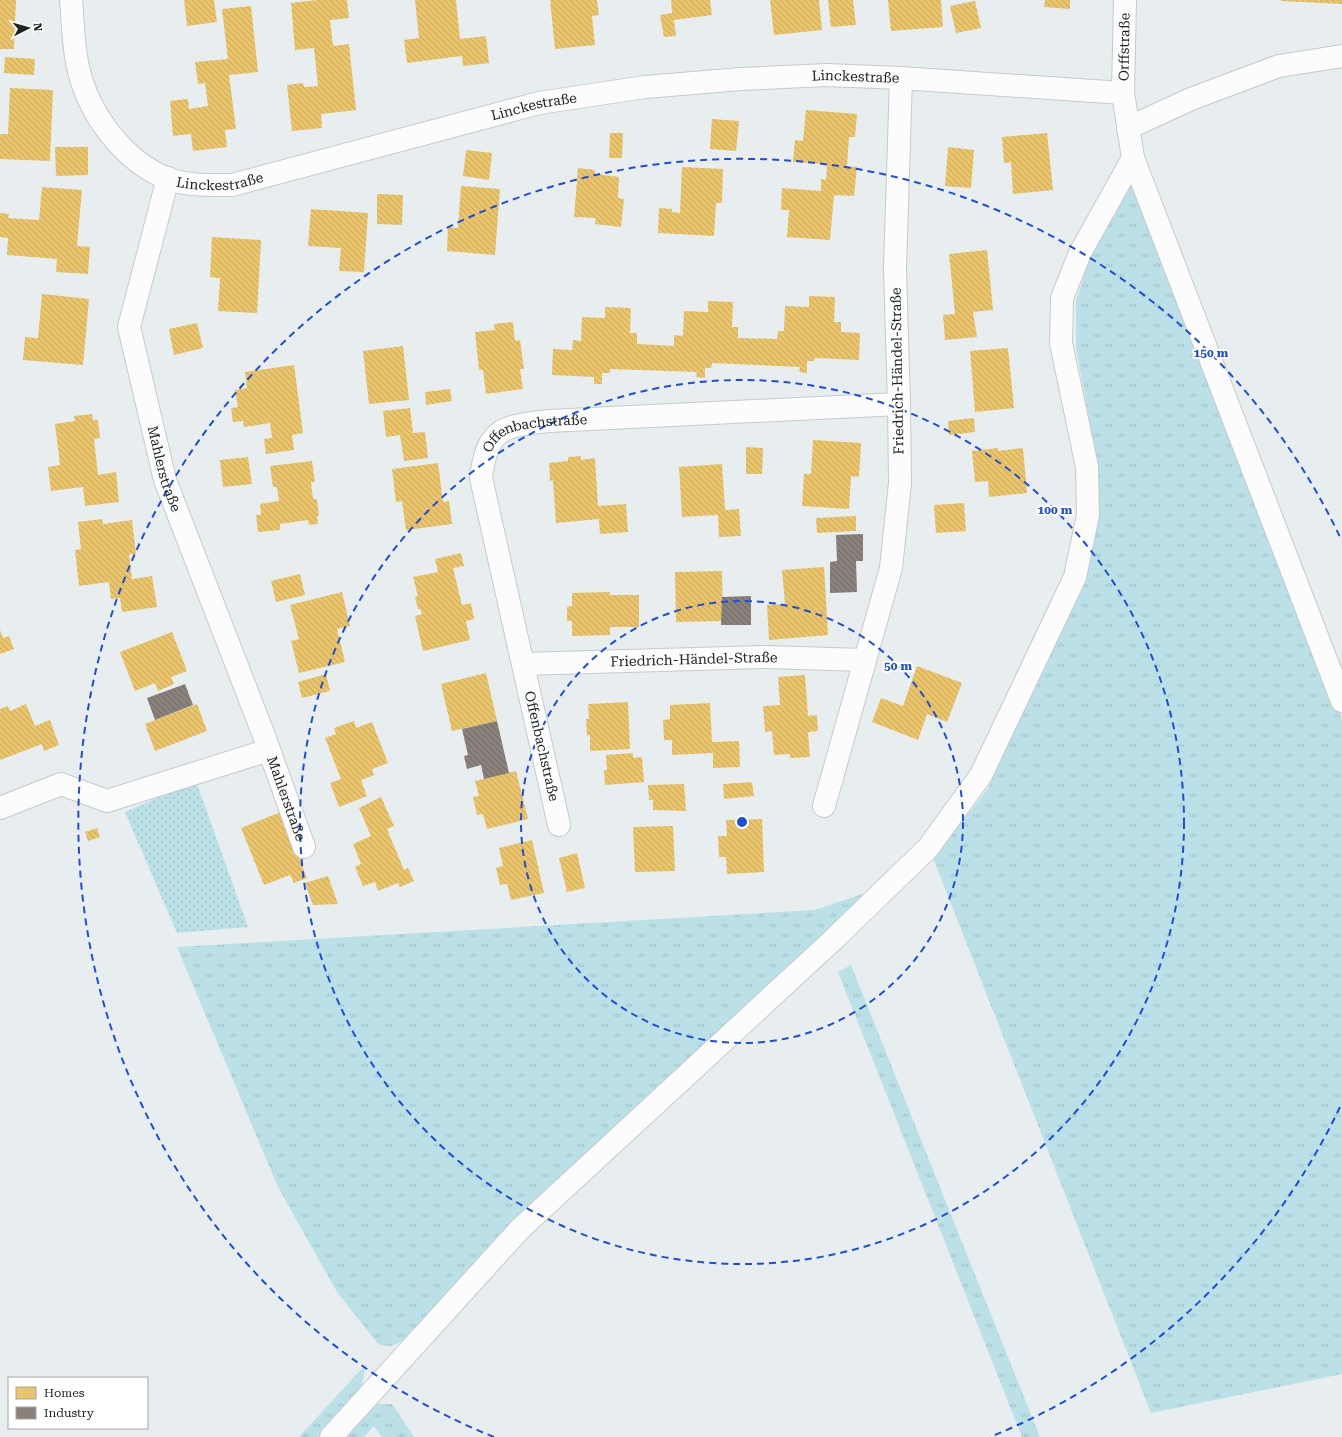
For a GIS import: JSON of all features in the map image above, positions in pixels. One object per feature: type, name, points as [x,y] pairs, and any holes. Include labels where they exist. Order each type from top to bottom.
[{"type":"street","name":"Linckestraße","points":[[71,0],[78,67],[92,109],[112,137],[139,162],[168,178],[194,185],[232,185],[539,103],[645,87],[741,79],[827,76],[901,78],[1123,93]]},
{"type":"street","name":"Orffstraße","points":[[1125,0],[1123,93],[1133,158],[1342,701]]},
{"type":"street","points":[[1128,128],[1191,99],[1279,66],[1342,56]]},
{"type":"street","name":"Friedrich-Händel-Straße","points":[[824,806],[891,568],[900,483],[900,404],[895,268],[901,78]]},
{"type":"street","points":[[331,1437],[520,1229],[833,940],[928,848],[981,775],[1075,577],[1088,515],[1087,467],[1061,343],[1062,298],[1080,254],[1133,158]]},
{"type":"street","name":"Mahlerstraße","points":[[168,178],[129,327],[165,480],[269,750],[304,847]]},
{"type":"street","name":"Offenbachstraße","points":[[560,825],[481,478],[483,458],[491,439],[505,428],[549,421],[900,404]]},
{"type":"street","name":"Friedrich-Händel-Straße","points":[[523,664],[764,657],[865,660]]},
{"type":"street","name":"Mahlerstraße","points":[[0,808],[60,784],[107,801],[269,750]]},
{"type":"green space","points":[[1128,186],[1137,187],[1342,719],[1342,1374],[1151,1413],[933,858],[987,790],[1084,577],[1099,516],[1098,465],[1076,349],[1076,301],[1091,254]]},
{"type":"green space","points":[[196,781],[248,927],[177,933],[125,812]]},
{"type":"green space","points":[[874,890],[512,1227],[403,1341],[391,1346],[379,1345],[337,1292],[278,1187],[177,947],[815,910]]},
{"type":"green space","points":[[851,965],[1040,1437],[1022,1437],[838,972]]},
{"type":"green space","points":[[366,1364],[361,1389],[318,1437],[299,1437]]},
{"type":"green space","points":[[375,1404],[392,1404],[414,1437],[382,1437],[374,1426],[364,1437],[345,1437]]},
{"type":"building: Homes","points":[[0,0],[16,0],[14,49],[0,49]]},
{"type":"building: Homes","points":[[184,0],[214,0],[217,22],[187,26]]},
{"type":"building: Homes","points":[[317,0],[347,0],[349,18],[330,20],[333,46],[349,44],[356,110],[321,114],[322,128],[292,131],[287,85],[303,83],[304,87],[318,86],[314,48],[295,50],[291,3]]},
{"type":"building: Homes","points":[[415,0],[456,0],[460,39],[486,36],[489,63],[463,66],[462,56],[407,63],[404,40],[419,38]]},
{"type":"building: Homes","points":[[550,0],[597,0],[599,15],[592,16],[595,45],[555,49]]},
{"type":"building: Homes","points":[[671,0],[710,0],[712,15],[674,20],[676,36],[664,37],[660,15],[672,13]]},
{"type":"building: Homes","points":[[770,0],[819,0],[822,30],[774,35]]},
{"type":"building: Homes","points":[[828,0],[853,0],[856,25],[831,27]]},
{"type":"building: Homes","points":[[888,0],[941,0],[943,27],[891,31]]},
{"type":"building: Homes","points":[[1045,0],[1070,0],[1070,9],[1044,7]]},
{"type":"building: Homes","points":[[1342,0],[1342,4],[1281,1]]},
{"type":"building: Homes","points":[[975,1],[981,28],[956,33],[950,6]]},
{"type":"building: Homes","points":[[251,6],[258,72],[229,75],[236,129],[225,130],[227,147],[193,151],[191,134],[173,136],[170,101],[188,99],[189,109],[208,106],[205,83],[198,84],[195,62],[228,59],[222,9]]},
{"type":"building: Homes","points":[[5,57],[35,59],[34,75],[4,73]]},
{"type":"building: Homes","points":[[10,88],[53,90],[50,161],[0,159],[0,134],[8,134]]},
{"type":"building: Homes","points":[[806,110],[857,114],[855,137],[849,137],[847,166],[857,167],[854,196],[834,195],[830,240],[787,237],[789,210],[781,210],[782,188],[821,191],[821,179],[826,180],[827,164],[793,162],[795,140],[803,141]]},
{"type":"building: Homes","points":[[712,119],[739,121],[736,151],[710,149]]},
{"type":"building: Homes","points":[[610,133],[623,133],[622,158],[609,158]]},
{"type":"building: Homes","points":[[1047,133],[1053,190],[1013,194],[1011,162],[1004,163],[1002,137]]},
{"type":"building: Homes","points":[[55,147],[88,147],[88,175],[56,176]]},
{"type":"building: Homes","points":[[948,147],[974,150],[971,188],[945,186]]},
{"type":"building: Homes","points":[[466,150],[492,153],[489,180],[463,176]]},
{"type":"building: Homes","points":[[682,167],[723,169],[722,203],[716,203],[714,236],[658,233],[659,208],[672,209],[672,212],[680,213]]},
{"type":"building: Homes","points":[[578,168],[595,170],[595,174],[619,177],[618,198],[624,199],[621,227],[595,224],[596,218],[574,217]]},
{"type":"building: Homes","points":[[461,186],[500,189],[495,255],[447,251],[448,227],[458,228]]},
{"type":"building: Homes","points":[[42,187],[82,190],[77,246],[90,247],[88,274],[56,272],[57,259],[7,255],[8,238],[0,237],[0,213],[9,214],[8,218],[39,220]]},
{"type":"building: Homes","points":[[377,194],[403,195],[402,225],[377,224]]},
{"type":"building: Homes","points":[[311,209],[368,213],[364,272],[339,271],[341,248],[308,246]]},
{"type":"building: Homes","points":[[212,237],[261,240],[257,313],[218,311],[220,278],[210,277]]},
{"type":"building: Homes","points":[[987,250],[993,310],[973,312],[977,337],[945,340],[943,315],[955,314],[949,254]]},
{"type":"building: Homes","points":[[42,294],[89,299],[83,365],[23,360],[25,337],[38,338]]},
{"type":"building: Homes","points":[[809,296],[835,297],[834,322],[841,322],[841,332],[860,333],[859,360],[815,358],[814,361],[807,361],[807,373],[799,372],[800,367],[712,363],[711,368],[705,368],[705,378],[696,377],[697,372],[610,369],[610,373],[602,373],[602,384],[594,384],[594,377],[552,375],[553,349],[572,350],[573,340],[581,341],[582,317],[605,318],[605,307],[631,308],[630,333],[637,333],[637,344],[674,346],[674,335],[683,336],[684,311],[708,312],[708,301],[733,302],[732,327],[738,327],[738,338],[777,339],[778,331],[784,331],[785,306],[809,307]]},
{"type":"building: Homes","points":[[513,322],[515,341],[520,340],[524,369],[520,369],[523,389],[486,394],[483,370],[479,370],[475,332],[495,330],[494,324]]},
{"type":"building: Homes","points":[[197,323],[203,348],[174,355],[169,329]]},
{"type":"building: Homes","points":[[403,346],[409,400],[369,404],[363,351]]},
{"type":"building: Homes","points":[[1008,348],[1014,408],[975,412],[970,351]]},
{"type":"building: Homes","points":[[294,365],[303,433],[292,435],[294,450],[266,454],[264,439],[272,438],[270,423],[244,427],[243,421],[233,422],[231,408],[238,407],[235,390],[247,388],[245,372]]},
{"type":"building: Homes","points":[[450,389],[452,401],[426,405],[425,392]]},
{"type":"building: Homes","points":[[410,408],[413,433],[425,432],[428,458],[404,461],[400,435],[386,437],[383,411]]},
{"type":"building: Homes","points":[[92,414],[93,420],[98,420],[100,438],[94,439],[98,475],[116,472],[119,502],[85,506],[83,487],[51,491],[48,467],[60,465],[55,424],[75,421],[74,416]]},
{"type":"building: Homes","points":[[974,418],[975,432],[949,435],[948,421]]},
{"type":"building: Homes","points":[[813,440],[861,443],[859,477],[851,476],[849,509],[802,506],[804,474],[811,474]]},
{"type":"building: Homes","points":[[746,447],[763,448],[762,474],[746,474]]},
{"type":"building: Homes","points":[[998,448],[998,451],[1023,448],[1027,493],[989,497],[988,481],[975,482],[972,451]]},
{"type":"building: Homes","points":[[581,456],[581,460],[595,458],[598,506],[626,504],[628,532],[600,534],[599,519],[556,523],[553,480],[550,481],[549,463],[568,461],[568,457]]},
{"type":"building: Homes","points":[[248,457],[252,484],[223,487],[220,460]]},
{"type":"building: Homes","points":[[312,461],[315,482],[311,482],[313,499],[317,499],[319,516],[317,516],[318,524],[309,525],[308,520],[280,524],[280,530],[258,532],[256,515],[261,515],[260,504],[279,501],[277,487],[273,487],[270,466]]},
{"type":"building: Homes","points":[[438,463],[443,502],[449,501],[452,524],[406,530],[402,501],[396,502],[392,469]]},
{"type":"building: Homes","points":[[722,464],[725,510],[739,509],[741,536],[719,537],[718,515],[682,517],[679,467]]},
{"type":"building: Homes","points":[[964,503],[966,531],[936,533],[934,505]]},
{"type":"building: Homes","points":[[856,516],[856,531],[817,533],[816,518]]},
{"type":"building: Homes","points":[[102,519],[103,524],[132,520],[136,554],[129,554],[132,579],[152,576],[157,607],[122,612],[120,598],[111,599],[109,582],[79,586],[75,550],[81,549],[78,522]]},
{"type":"building: Homes","points":[[461,553],[464,566],[453,568],[462,605],[471,603],[474,619],[466,621],[470,640],[423,651],[415,616],[422,614],[420,609],[418,609],[415,597],[418,596],[413,577],[438,572],[435,559]]},
{"type":"building: Homes","points":[[824,567],[828,635],[769,640],[767,605],[785,604],[782,570]]},
{"type":"building: Homes","points":[[722,571],[723,621],[676,622],[675,572]]},
{"type":"building: Homes","points":[[300,574],[305,595],[276,602],[271,581]]},
{"type":"building: Homes","points":[[342,592],[350,626],[337,629],[345,662],[299,673],[291,641],[299,639],[290,605]]},
{"type":"building: Homes","points":[[610,592],[610,595],[639,595],[639,627],[610,627],[610,635],[572,636],[572,621],[567,621],[567,607],[572,606],[572,593]]},
{"type":"building: Homes","points":[[0,630],[3,638],[9,636],[14,649],[0,654]]},
{"type":"building: Homes","points":[[172,632],[187,671],[171,677],[174,684],[158,691],[155,683],[135,691],[120,652]]},
{"type":"building: Homes","points":[[917,666],[962,683],[947,722],[927,714],[918,740],[872,722],[881,698],[903,706]]},
{"type":"building: Homes","points":[[486,673],[497,721],[452,731],[441,684]]},
{"type":"building: Homes","points":[[326,674],[330,691],[302,698],[298,682]]},
{"type":"building: Homes","points":[[805,675],[808,716],[817,715],[818,731],[808,732],[810,757],[790,758],[790,754],[774,755],[772,731],[765,732],[763,706],[780,705],[778,677]]},
{"type":"building: Homes","points":[[628,702],[630,749],[590,751],[590,735],[587,736],[586,719],[589,719],[588,704]]},
{"type":"building: Homes","points":[[710,703],[712,742],[739,741],[740,767],[713,768],[713,753],[672,755],[672,740],[664,740],[663,720],[670,719],[670,705]]},
{"type":"building: Homes","points":[[26,704],[35,726],[50,720],[59,745],[44,751],[42,744],[0,760],[0,709],[8,706],[10,711]]},
{"type":"building: Homes","points":[[197,704],[207,731],[155,751],[145,724]]},
{"type":"building: Homes","points":[[354,721],[356,728],[372,722],[388,763],[372,769],[374,775],[361,780],[367,796],[339,807],[330,783],[341,779],[325,738],[336,734],[334,728]]},
{"type":"building: Homes","points":[[633,753],[633,758],[642,757],[644,782],[605,785],[604,770],[607,770],[606,755]]},
{"type":"building: Homes","points":[[516,771],[528,819],[487,829],[483,814],[477,815],[473,797],[479,796],[475,781]]},
{"type":"building: Homes","points":[[752,782],[754,796],[724,799],[723,784]]},
{"type":"building: Homes","points":[[684,784],[686,811],[653,810],[653,800],[649,800],[648,785]]},
{"type":"building: Homes","points":[[381,797],[394,826],[387,829],[404,870],[408,868],[414,881],[400,887],[398,883],[378,891],[375,882],[363,886],[355,867],[361,864],[353,844],[371,836],[359,808]]},
{"type":"building: Homes","points":[[281,812],[307,878],[294,883],[290,875],[264,885],[241,828]]},
{"type":"building: Homes","points":[[762,819],[764,872],[727,874],[726,857],[719,857],[718,836],[727,836],[726,820]]},
{"type":"building: Homes","points":[[673,826],[675,871],[635,872],[633,827]]},
{"type":"building: Homes","points":[[97,828],[100,837],[88,841],[85,832]]},
{"type":"building: Homes","points":[[532,840],[544,893],[511,900],[507,884],[500,885],[496,868],[503,866],[499,848]]},
{"type":"building: Homes","points":[[577,853],[585,888],[567,892],[559,858]]},
{"type":"building: Homes","points":[[328,876],[338,904],[313,905],[305,883]]},
{"type":"building: Industry","points":[[863,534],[863,561],[856,561],[857,592],[830,593],[830,562],[837,561],[836,535]]},
{"type":"building: Industry","points":[[751,596],[751,625],[721,625],[722,597]]},
{"type":"building: Industry","points":[[185,684],[193,705],[155,720],[147,698]]},
{"type":"building: Industry","points":[[497,721],[509,773],[484,779],[481,765],[467,769],[464,756],[468,755],[462,729]]}]
